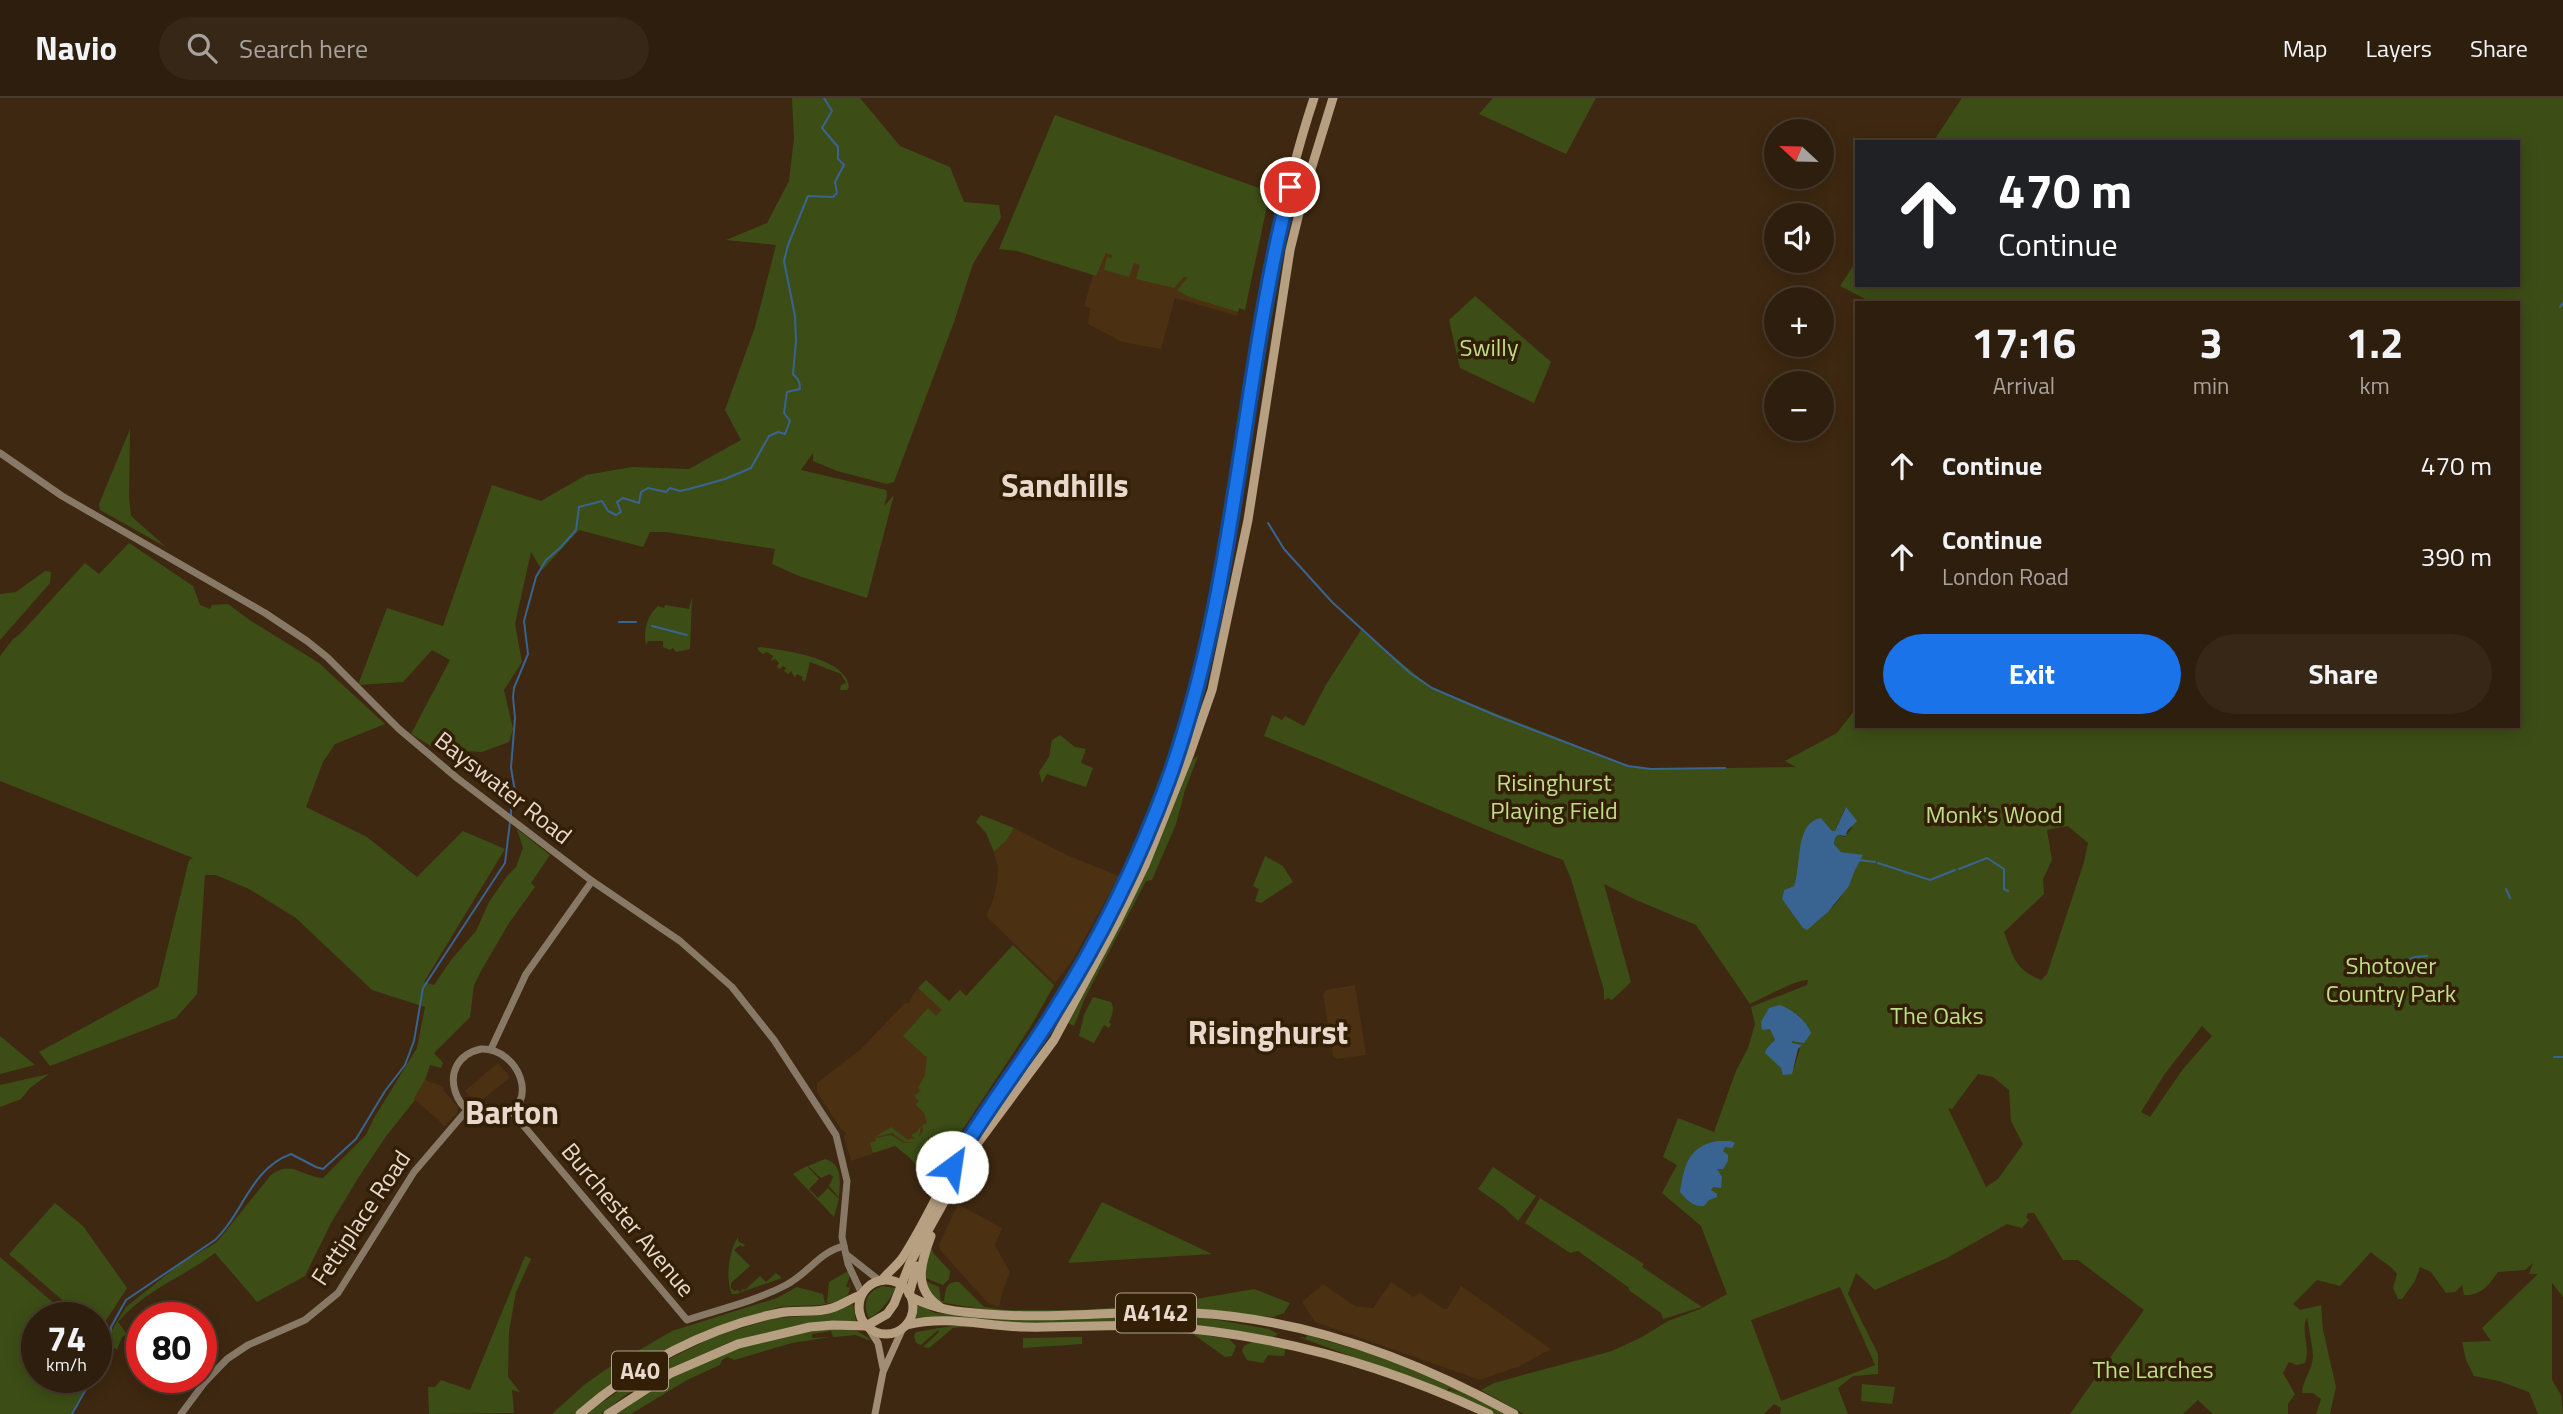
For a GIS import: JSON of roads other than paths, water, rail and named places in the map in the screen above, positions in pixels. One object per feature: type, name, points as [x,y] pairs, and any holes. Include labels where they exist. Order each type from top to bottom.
[{"type":"highway","points":[[1314,98],[1270,272],[1217,600],[1201,677],[1166,801],[1145,865],[1059,1030],[974,1148],[937,1216],[917,1263],[910,1296],[912,1311],[905,1328],[884,1335],[868,1328],[859,1311],[861,1295],[867,1287],[881,1280],[903,1256],[960,1152],[1079,972],[1166,801],[1212,690],[1238,574],[1290,250],[1305,189],[1333,98]]},
{"type":"highway","points":[[868,1328],[887,1314],[894,1304],[901,1285],[924,1246]]},
{"type":"highway","points":[[924,1246],[920,1284],[929,1298],[948,1311]]},
{"type":"highway","points":[[881,1280],[901,1285],[910,1296]]},
{"type":"highway","name":"A40","points":[[580,1414],[634,1374],[705,1337],[779,1312],[831,1309],[861,1295]]},
{"type":"highway","name":"A4142","points":[[910,1296],[933,1308],[948,1311],[1043,1316],[1193,1313],[1307,1330],[1398,1358],[1462,1386],[1514,1414]]},
{"type":"highway","name":"A4142","points":[[905,1328],[944,1320],[1026,1327],[1152,1326],[1241,1335],[1308,1348],[1360,1362],[1489,1414]]},
{"type":"highway","name":"A40","points":[[608,1414],[671,1373],[738,1344],[810,1327],[833,1325],[868,1328]]},
{"type":"main road","points":[[868,1328],[880,1348],[883,1372]]},
{"type":"main road","points":[[875,1414],[883,1372],[905,1328]]},
{"type":"street","name":"Bayswater Road","points":[[0,453],[62,496],[297,634],[327,657],[412,741],[592,881],[636,909],[699,957],[741,996],[774,1040],[831,1125],[838,1140],[846,1175],[842,1231],[848,1264],[861,1295]]},
{"type":"street","points":[[491,1049],[526,974],[592,881]]},
{"type":"street","points":[[491,1049],[508,1059],[521,1077],[521,1096],[512,1112],[502,1117],[489,1119],[476,1116],[467,1110],[455,1092],[453,1081],[456,1068],[469,1053],[491,1049]]},
{"type":"street","name":"Fettiplace Road","points":[[181,1414],[205,1382],[227,1359],[248,1345],[305,1320],[338,1293],[414,1172],[467,1110]]},
{"type":"street","name":"Burchester Avenue","points":[[512,1112],[687,1320],[781,1288],[800,1276],[826,1252],[845,1250]]},
{"type":"street","points":[[845,1250],[881,1280]]},
{"type":"water","points":[[1846,807],[1857,821],[1847,831],[1846,836],[1838,835],[1835,838],[1834,844],[1841,852],[1863,855],[1849,886],[1828,912],[1807,930],[1782,899],[1784,890],[1794,886],[1800,846],[1812,821],[1821,818],[1835,831]]},
{"type":"water","points":[[1780,1005],[1798,1016],[1811,1033],[1804,1043],[1792,1041],[1802,1045],[1798,1049],[1792,1074],[1783,1075],[1781,1068],[1765,1053],[1775,1040],[1770,1029],[1762,1030],[1761,1022],[1769,1008]]},
{"type":"water","points":[[1718,1141],[1735,1143],[1732,1148],[1725,1147],[1723,1151],[1728,1155],[1728,1161],[1723,1169],[1717,1169],[1722,1177],[1721,1188],[1713,1187],[1711,1190],[1717,1197],[1704,1206],[1693,1204],[1680,1192],[1686,1166],[1700,1147]]},
{"type":"waterway","points":[[511,817],[511,806],[516,797],[511,768],[515,718],[513,697],[528,654],[524,621],[536,577],[546,560],[576,530],[579,507],[602,501],[608,511],[616,515],[621,512],[617,502],[623,498],[639,503],[641,492],[648,488],[666,492],[670,488],[680,491],[725,479],[751,468],[769,436],[778,432],[785,434],[790,421],[784,413],[787,392],[800,389],[800,384],[793,374],[795,316],[784,261],[808,196],[833,197],[837,193],[835,182],[844,165],[838,159],[838,147],[822,128],[832,111],[824,98]]},
{"type":"waterway","points":[[2560,307],[2563,303]]},
{"type":"waterway","points":[[1268,523],[1284,549],[1332,602],[1410,673],[1432,688],[1628,766],[1651,769],[1725,768]]},
{"type":"waterway","points":[[619,622],[636,622]]},
{"type":"waterway","points":[[652,626],[687,635]]},
{"type":"waterway","points":[[112,1325],[126,1300],[215,1240],[256,1181],[277,1161],[291,1154],[323,1169],[356,1139],[385,1091],[405,1065],[414,1041],[423,988],[505,863],[510,822]]},
{"type":"waterway","points":[[1959,869],[1987,858],[2004,869],[2004,889],[2008,891]]},
{"type":"waterway","points":[[1859,860],[1875,862]]},
{"type":"waterway","points":[[1878,863],[1930,880],[1955,870]]},
{"type":"waterway","points":[[2506,889],[2510,898]]},
{"type":"waterway","points":[[2401,963],[2415,957],[2427,956]]},
{"type":"waterway","points":[[2554,1057],[2563,1057]]},
{"type":"waterway","points":[[72,1414],[84,1393]]},
{"type":"district","name":"Sandhills","points":[[1065,486]]},
{"type":"district","name":"Risinghurst","points":[[1268,1033]]},
{"type":"district","name":"Barton","points":[[512,1113]]},
{"type":"park label","name":"Swilly","points":[[1489,348]]},
{"type":"park label","name":"Risinghurst Playing Field","points":[[1554,797]]},
{"type":"park label","name":"Monk's Wood","points":[[1994,815]]},
{"type":"park label","name":"Shotover Country Park","points":[[2391,980]]},
{"type":"park label","name":"The Oaks","points":[[1937,1016]]},
{"type":"park label","name":"The Larches","points":[[2153,1370]]}]
